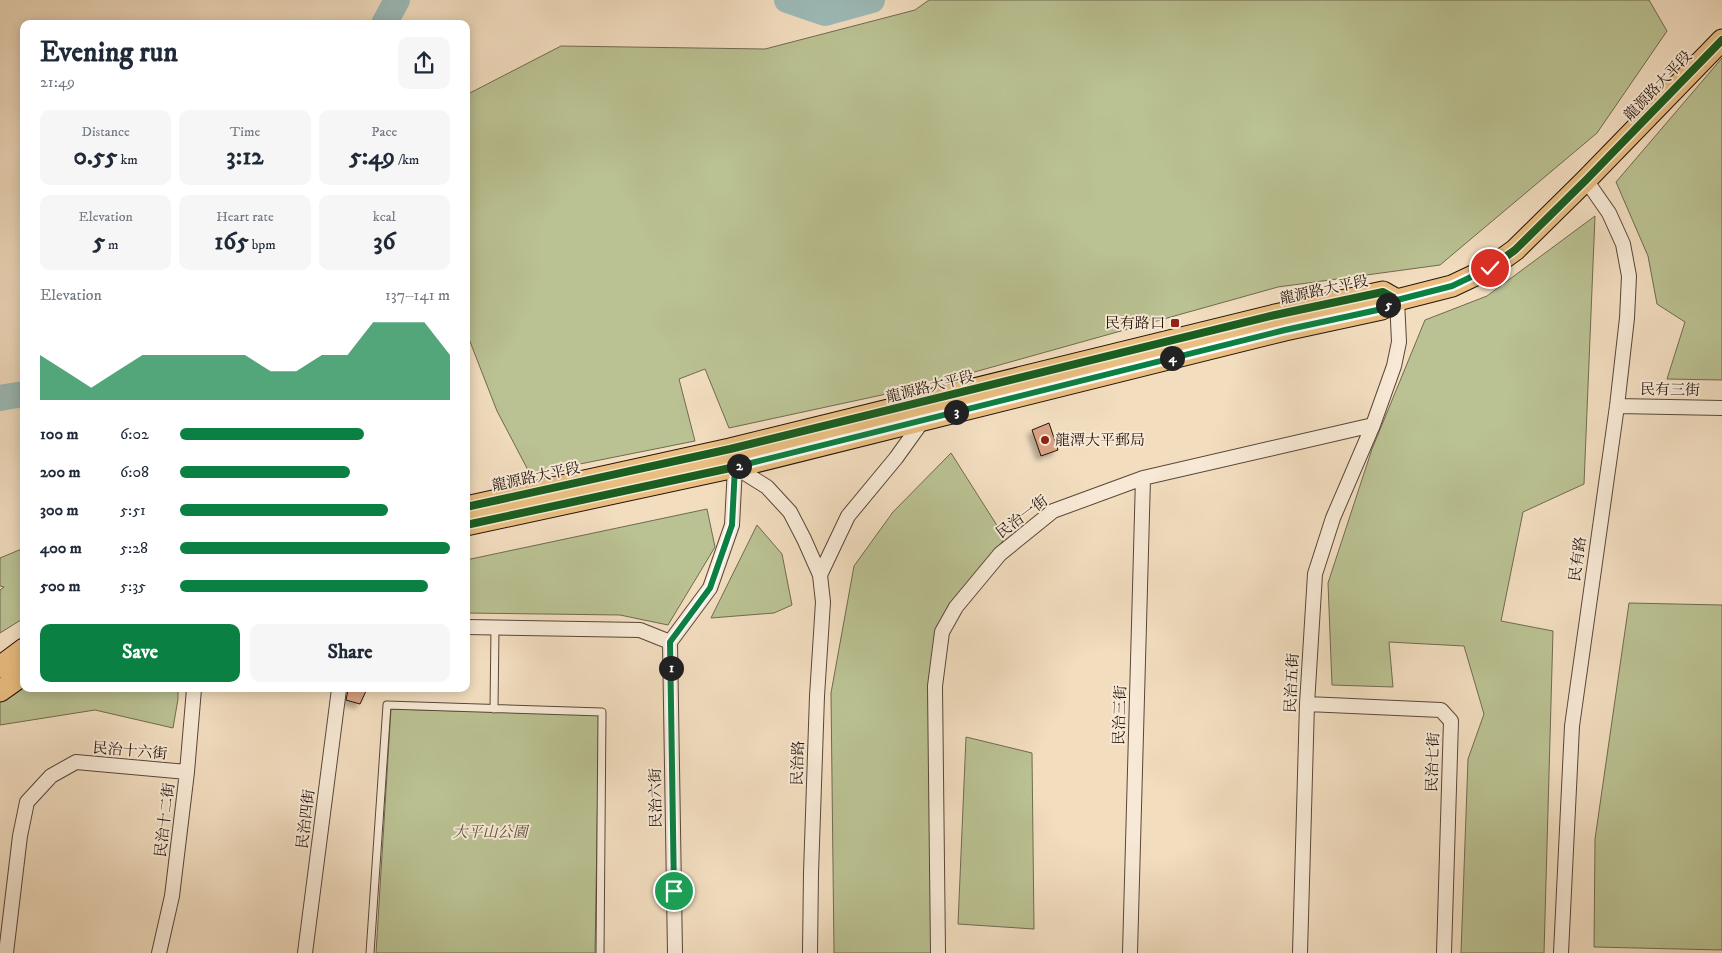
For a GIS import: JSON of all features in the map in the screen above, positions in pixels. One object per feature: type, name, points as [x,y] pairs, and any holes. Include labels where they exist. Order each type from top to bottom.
[{"type":"main road","name":"龍源路大平段","points":[[470,524],[923,412],[1295,310],[1383,292],[1397,300],[1452,286],[1490,268],[1515,250],[1722,40]]},
{"type":"main road","name":"龍源路大平段","points":[[470,505],[732,458]]},
{"type":"main road","points":[[0,667],[20,652]]},
{"type":"main road","points":[[0,691],[20,677]]},
{"type":"street","name":"民有路","points":[[1562,953],[1572,726],[1617,406],[1627,318],[1629,276],[1623,244],[1609,213],[1586,180]]},
{"type":"street","points":[[1373,425],[1394,366],[1399,342],[1397,300]]},
{"type":"street","name":"民有三街","points":[[1617,406],[1722,408]]},
{"type":"street","points":[[820,575],[848,516],[896,458],[923,412]]},
{"type":"street","name":"民治一街","points":[[938,953],[935,686],[942,632],[956,607],[1000,554],[1053,511],[1143,478],[1373,425]]},
{"type":"street","name":"民治五街","points":[[1300,953],[1307,704],[1315,574],[1333,518],[1373,425]]},
{"type":"street","points":[[732,458],[767,487],[790,512],[820,575]]},
{"type":"street","points":[[470,627],[640,630],[670,642],[710,588],[732,525],[732,458]]},
{"type":"street","name":"民治三街","points":[[1130,953],[1143,478]]},
{"type":"street","name":"民治路","points":[[810,953],[811,863],[823,602],[820,575]]},
{"type":"street","name":"民治六街","points":[[670,642],[675,953]]},
{"type":"street","name":"民治十二街","points":[[159,953],[172,896],[187,772],[194,692]]},
{"type":"street","name":"民治四街","points":[[305,953],[339,692]]},
{"type":"street","name":"民治七街","points":[[1307,704],[1441,710],[1451,721],[1444,953]]},
{"type":"street","name":"民治十六街","points":[[6,953],[20,836],[27,802],[50,776],[76,762],[187,772]]},
{"type":"lane","points":[[494,709],[495,628]]},
{"type":"lane","points":[[370,953],[387,706],[602,712],[600,953]]},
{"type":"green space","points":[[929,0],[1649,0],[1667,31],[1597,133],[1440,265],[1278,287],[928,385],[729,428],[705,369],[679,379],[695,441],[530,474],[497,411],[470,342],[470,93],[561,46],[765,49],[915,10]]},
{"type":"green space","points":[[1722,58],[1722,380],[1667,379],[1685,322],[1657,304],[1648,256],[1616,182]]},
{"type":"green space","points":[[1595,216],[1584,484],[1523,512],[1501,621],[1553,631],[1544,953],[1461,953],[1468,759],[1484,714],[1464,646],[1389,642],[1393,687],[1332,685],[1328,583],[1372,449],[1425,320],[1487,296]]},
{"type":"green space","points":[[951,453],[1005,538],[945,619],[933,801],[931,953],[834,953],[831,693],[854,566],[893,512]]},
{"type":"green space","points":[[707,509],[715,547],[668,625],[620,615],[470,613],[470,559]]},
{"type":"green space","points":[[757,525],[782,554],[792,605],[774,613],[711,618]]},
{"type":"green space","points":[[20,550],[20,620],[0,633],[0,590],[4,587],[0,586],[0,558]]},
{"type":"green space","points":[[1629,603],[1722,605],[1722,950],[1594,947],[1595,839]]},
{"type":"green space","points":[[20,678],[20,692],[178,692],[178,699],[173,728],[95,710],[0,725],[0,692]]},
{"type":"green space","name":"大平山公園","points":[[391,709],[599,715],[595,953],[376,953]]},
{"type":"green space","points":[[966,737],[1032,753],[1034,929],[958,924]]},
{"type":"building","points":[[1049,423],[1058,450],[1041,456],[1032,430]]},
{"type":"building","points":[[348,692],[366,692],[360,704],[346,700]]},
{"type":"waterway","points":[[386,20],[397,0]]},
{"type":"waterway","points":[[787,0],[825,13],[872,0]]},
{"type":"waterway","points":[[0,398],[20,395]]},
{"type":"cycle path","points":[[470,524],[735,467],[1285,330],[1382,309],[1397,300],[1452,286],[1490,268],[1515,250],[1722,40]]},
{"type":"cycle path","points":[[470,506],[730,449],[1275,315],[1383,292],[1397,300]]},
{"type":"place","name":"民有路口","points":[[1175,323]]},
{"type":"place","name":"龍潭大平郵局","points":[[1045,440]]},
{"type":"route","points":[[674,891],[670,642],[710,588],[732,525],[735,467],[1285,330],[1382,309],[1397,300],[1452,286],[1490,268]]}]
